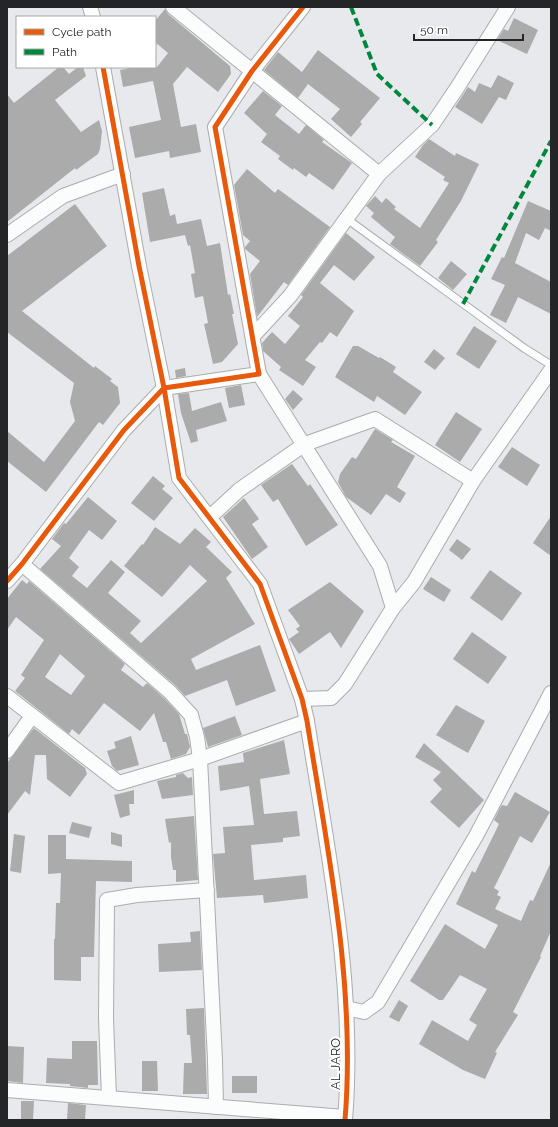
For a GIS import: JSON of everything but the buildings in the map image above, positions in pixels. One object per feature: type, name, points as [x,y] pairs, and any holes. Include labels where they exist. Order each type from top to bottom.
[{"type":"street","points":[[173,7],[379,174]]},
{"type":"street","points":[[303,7],[252,71],[215,127],[259,374],[305,444],[380,566],[393,608]]},
{"type":"street","points":[[253,336],[290,296],[379,174],[432,125],[508,7]]},
{"type":"street","name":"AL JARO","points":[[103,68],[139,266],[164,388],[179,478],[260,584],[302,700],[308,721],[339,921],[346,1008],[345,1118]]},
{"type":"street","points":[[7,235],[63,196],[123,174]]},
{"type":"street","points":[[302,700],[331,698],[346,684],[393,608],[414,582],[473,481],[551,370]]},
{"type":"street","points":[[7,581],[22,564],[124,430],[164,388],[259,374]]},
{"type":"street","points":[[210,518],[239,490],[305,444],[375,419],[473,481]]},
{"type":"street","points":[[22,564],[170,692],[190,715],[197,737],[200,759],[216,1060],[216,1107]]},
{"type":"street","points":[[346,1008],[364,1012],[378,1002],[476,836],[551,693]]},
{"type":"street","points":[[7,696],[119,783],[200,759],[308,721]]},
{"type":"street","points":[[7,751],[32,716]]},
{"type":"street","points":[[109,1098],[106,1018],[107,900],[137,895],[207,890]]},
{"type":"street","points":[[7,1090],[345,1118]]},
{"type":"lane","points":[[347,219],[524,348],[551,365]]},
{"type":"marked path","points":[[351,7],[377,74],[432,125]]},
{"type":"marked path","points":[[463,304],[551,141]]},
{"type":"cycle path","points":[[7,581],[22,564],[124,430],[164,388],[259,374],[215,127],[252,71],[303,7]]},
{"type":"cycle path","points":[[103,68],[139,266],[164,388],[179,478],[260,584],[302,699],[307,721],[338,920],[347,1020],[345,1120]]}]
